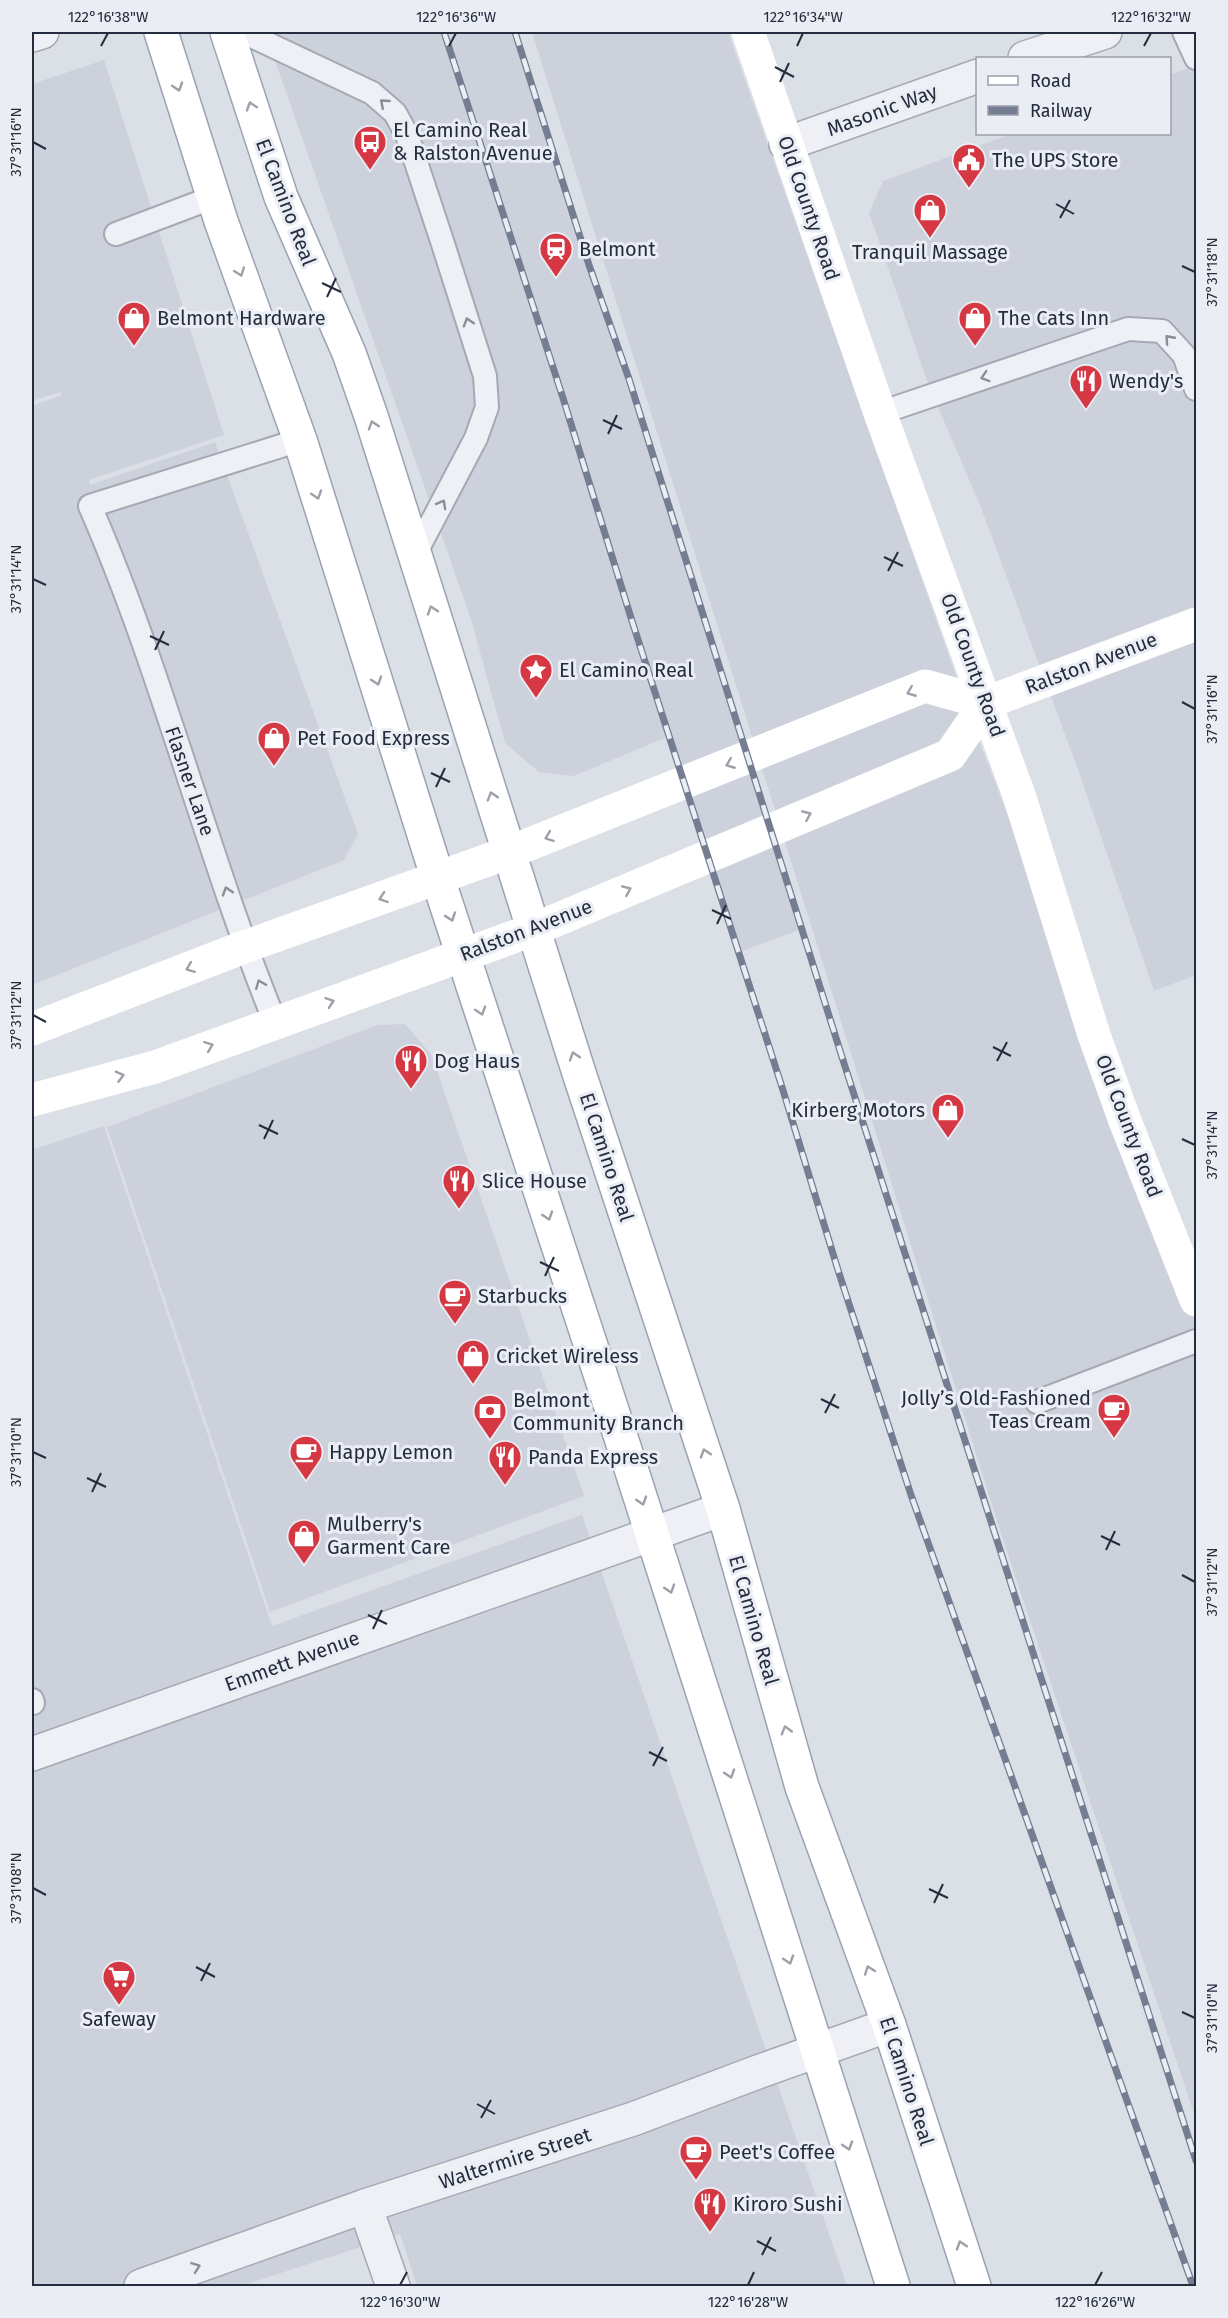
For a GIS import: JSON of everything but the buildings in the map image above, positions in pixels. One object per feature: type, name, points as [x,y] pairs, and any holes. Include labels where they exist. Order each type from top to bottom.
[{"type":"main road","points":[[161,32],[214,197],[300,440],[438,879],[652,1533],[893,2286]]},
{"type":"main road","name":"El Camino Real","points":[[226,32],[281,197],[349,354],[370,416],[579,1073],[723,1509],[802,1787],[889,2025],[974,2286]]},
{"type":"main road","name":"Old County Road","points":[[748,32],[880,412],[1020,798],[1094,1035],[1125,1121],[1197,1300]]},
{"type":"main road","name":"Ralston Avenue","points":[[32,1100],[155,1067],[535,929],[950,755],[987,703],[1197,624]]},
{"type":"main road","points":[[32,1029],[244,947],[510,852],[925,686],[987,703]]},
{"type":"street","points":[[32,35],[42,32]]},
{"type":"street","points":[[1028,57],[1105,32]]},
{"type":"street","name":"Masonic Way","points":[[786,144],[976,77]]},
{"type":"street","name":"Emmett Avenue","points":[[32,1754],[723,1509]]},
{"type":"street","name":"Waltermire Street","points":[[141,2286],[365,2206],[633,2119],[818,2049],[889,2025]]},
{"type":"street","points":[[365,2206],[393,2286]]},
{"type":"lane","points":[[243,32],[372,93],[395,113],[407,135],[443,244],[485,376],[487,407],[476,438],[414,556]]},
{"type":"lane","points":[[1184,32],[1197,58]]},
{"type":"lane","points":[[116,234],[214,197]]},
{"type":"lane","points":[[880,412],[1128,329],[1162,331],[1184,355],[1197,389]]},
{"type":"lane","name":"Flasner Lane","points":[[275,1022],[244,947],[208,834],[105,540],[90,506],[300,440]]},
{"type":"lane","points":[[1036,1402],[1197,1341]]},
{"type":"shaded area","points":[[265,32],[515,32],[802,929],[739,952],[669,736],[574,776],[539,772],[505,743],[471,619]]},
{"type":"shaded area","points":[[532,32],[728,32],[978,738],[1196,1306],[1196,2120],[998,1524]]},
{"type":"shaded area","points":[[104,60],[224,435],[89,480],[90,485],[215,442],[358,834],[344,860],[32,985],[32,406],[62,395],[60,392],[32,401],[32,84]]},
{"type":"shaded area","points":[[1196,65],[1196,975],[1154,991],[1080,775],[980,505],[929,386],[869,213],[883,181],[1008,135],[1171,135],[1171,75]]},
{"type":"shaded area","points":[[405,1024],[431,1054],[584,1496],[270,1612],[107,1127],[378,1025]]},
{"type":"shaded area","points":[[104,1126],[272,1626],[582,1515],[847,2286],[417,2286],[400,2234],[241,2286],[32,2286],[32,1150]]},
{"type":"railway","points":[[444,32],[563,398],[911,1495],[1193,2286]]},
{"type":"railway","points":[[515,32],[589,265],[629,379],[842,1057],[1196,2161]]},
{"type":"place","name":"El Camino Real & Ralston Avenue","points":[[370,171]]},
{"type":"place","name":"The UPS Store","points":[[969,189]]},
{"type":"place","name":"Tranquil Massage","points":[[930,239]]},
{"type":"place","name":"Belmont","points":[[556,278]]},
{"type":"place","name":"Belmont Hardware","points":[[134,347]]},
{"type":"place","name":"The Cats Inn","points":[[975,347]]},
{"type":"place","name":"Wendy's","points":[[1086,410]]},
{"type":"place","name":"El Camino Real","points":[[536,699]]},
{"type":"place","name":"Pet Food Express","points":[[274,767]]},
{"type":"place","name":"Dog Haus","points":[[411,1090]]},
{"type":"place","name":"Kirberg Motors","points":[[948,1139]]},
{"type":"place","name":"Slice House","points":[[459,1210]]},
{"type":"place","name":"Starbucks","points":[[455,1325]]},
{"type":"place","name":"Cricket Wireless","points":[[473,1385]]},
{"type":"place","name":"Jolly’s Old-Fashioned Teas Cream","points":[[1114,1439]]},
{"type":"place","name":"Belmont Community Branch","points":[[490,1440]]},
{"type":"place","name":"Happy Lemon","points":[[306,1481]]},
{"type":"place","name":"Panda Express","points":[[505,1486]]},
{"type":"place","name":"Mulberry's Garment Care","points":[[304,1565]]},
{"type":"place","name":"Safeway","points":[[119,2006]]},
{"type":"place","name":"Peet's Coffee","points":[[696,2181]]},
{"type":"place","name":"Kiroro Sushi","points":[[710,2233]]}]
